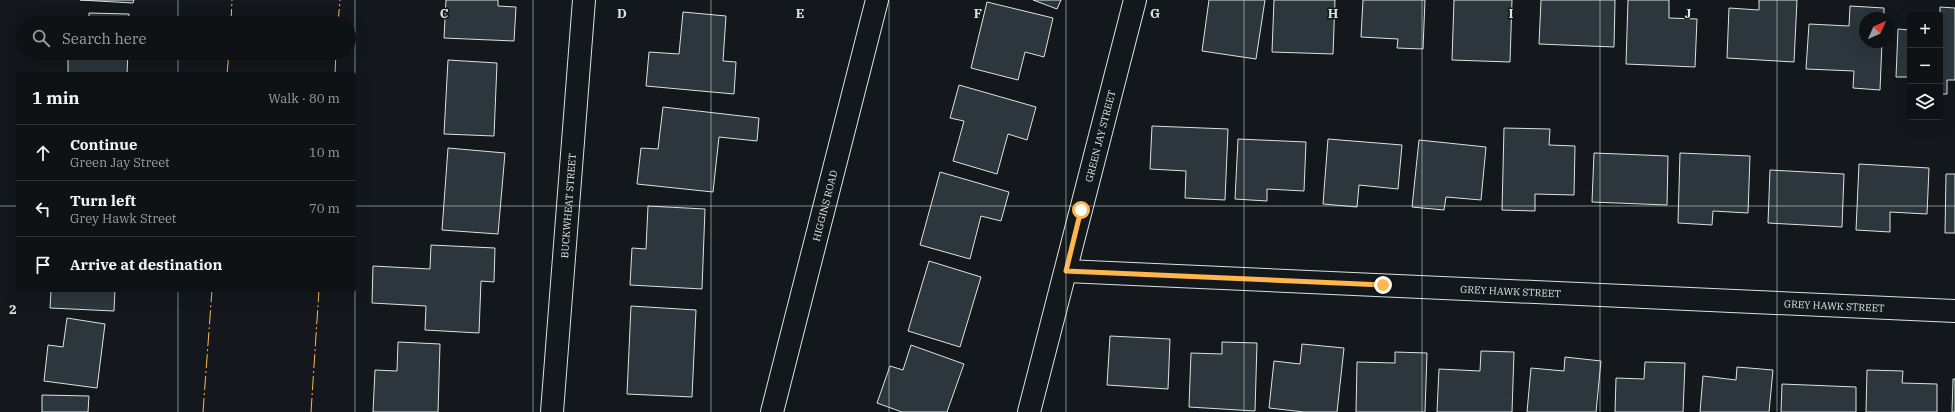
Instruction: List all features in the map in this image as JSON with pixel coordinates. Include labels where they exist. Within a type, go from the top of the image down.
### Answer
[{"type":"street","name":"BUCKWHEAT STREET","points":[[552,412],[584,0]]},
{"type":"street","name":"HIGGINS ROAD","points":[[772,412],[877,0]]},
{"type":"street","name":"GREEN JAY STREET","points":[[1029,412],[1135,0]]},
{"type":"street","name":"GREY HAWK STREET","points":[[1066,271],[1955,311]]},
{"type":"building","points":[[80,0],[134,0],[133,3]]},
{"type":"building","points":[[446,0],[498,0],[498,6],[516,7],[514,41],[444,38]]},
{"type":"building","points":[[1033,0],[1061,0],[1057,9]]},
{"type":"building","points":[[1209,0],[1265,0],[1256,59],[1202,51]]},
{"type":"building","points":[[1274,0],[1335,0],[1333,54],[1272,52]]},
{"type":"building","points":[[1363,0],[1425,0],[1423,49],[1397,48],[1398,39],[1361,37]]},
{"type":"building","points":[[1454,0],[1512,0],[1510,62],[1452,60]]},
{"type":"building","points":[[1541,0],[1615,0],[1614,47],[1539,44]]},
{"type":"building","points":[[1628,0],[1669,0],[1669,18],[1697,19],[1695,67],[1626,64]]},
{"type":"building","points":[[1759,0],[1797,0],[1794,62],[1727,58],[1729,8],[1759,10]]},
{"type":"building","points":[[987,2],[1053,18],[1044,57],[1025,52],[1018,80],[971,68]]},
{"type":"building","points":[[1850,6],[1884,8],[1884,12],[1859,12],[1859,48],[1882,48],[1880,90],[1853,88],[1854,71],[1806,69],[1809,24],[1849,26]]},
{"type":"building","points":[[1940,7],[1955,8],[1955,80],[1947,80],[1947,94],[1943,94],[1943,12],[1940,12]]},
{"type":"building","points":[[683,12],[726,16],[723,61],[736,62],[734,94],[646,86],[649,52],[679,54]]},
{"type":"building","points":[[89,13],[129,14],[129,16],[89,16]]},
{"type":"building","points":[[1898,29],[1907,30],[1907,77],[1896,77]]},
{"type":"building","points":[[68,60],[128,60],[127,72],[68,72]]},
{"type":"building","points":[[448,60],[497,63],[494,136],[444,134]]},
{"type":"building","points":[[959,85],[1036,107],[1027,140],[1008,134],[997,174],[953,161],[964,121],[950,118]]},
{"type":"building","points":[[663,107],[759,118],[757,141],[719,137],[713,192],[637,184],[641,148],[658,149]]},
{"type":"building","points":[[1152,126],[1228,129],[1225,200],[1185,198],[1186,171],[1150,169]]},
{"type":"building","points":[[1504,128],[1550,129],[1549,145],[1575,146],[1574,195],[1535,194],[1535,211],[1502,210]]},
{"type":"building","points":[[1238,139],[1306,142],[1304,191],[1267,189],[1267,201],[1235,199]]},
{"type":"building","points":[[1328,139],[1402,145],[1398,189],[1359,185],[1357,207],[1323,204]]},
{"type":"building","points":[[1419,140],[1486,147],[1481,200],[1446,197],[1444,210],[1412,207]]},
{"type":"building","points":[[448,148],[505,153],[498,234],[442,230]]},
{"type":"building","points":[[1594,153],[1668,156],[1667,205],[1592,202]]},
{"type":"building","points":[[1680,153],[1750,156],[1748,213],[1713,211],[1712,225],[1678,223]]},
{"type":"building","points":[[1859,164],[1929,168],[1927,214],[1890,212],[1890,232],[1856,230]]},
{"type":"building","points":[[1770,170],[1844,174],[1842,227],[1768,223]]},
{"type":"building","points":[[940,172],[1009,192],[1001,221],[981,216],[970,259],[920,245]]},
{"type":"building","points":[[1946,174],[1955,174],[1955,233],[1945,233]]},
{"type":"building","points":[[648,206],[705,209],[702,289],[630,285],[632,248],[646,249]]},
{"type":"building","points":[[431,245],[495,248],[494,282],[481,281],[479,333],[425,330],[426,306],[372,303],[373,266],[430,269]]},
{"type":"building","points":[[929,261],[981,277],[960,347],[908,331]]},
{"type":"building","points":[[51,292],[115,292],[114,311],[50,308]]},
{"type":"building","points":[[631,306],[696,310],[692,397],[627,394]]},
{"type":"building","points":[[67,318],[105,324],[97,388],[44,381],[48,345],[63,347]]},
{"type":"building","points":[[1110,336],[1170,339],[1168,389],[1107,385]]},
{"type":"building","points":[[398,342],[440,344],[438,412],[373,412],[375,370],[397,371]]},
{"type":"building","points":[[1222,342],[1257,343],[1255,411],[1189,407],[1191,353],[1222,354]]},
{"type":"building","points":[[1302,344],[1344,348],[1337,412],[1304,412],[1269,408],[1274,361],[1300,364]]},
{"type":"building","points":[[911,345],[964,364],[947,412],[902,412],[877,403],[890,366],[903,370]]},
{"type":"building","points":[[1481,351],[1514,352],[1512,412],[1437,412],[1439,369],[1480,371]]},
{"type":"building","points":[[1395,352],[1427,353],[1425,412],[1356,412],[1357,362],[1395,363]]},
{"type":"building","points":[[1565,357],[1601,361],[1596,412],[1527,412],[1531,368],[1564,371]]},
{"type":"building","points":[[1645,362],[1685,363],[1683,412],[1615,412],[1616,378],[1644,379]]},
{"type":"building","points":[[1737,367],[1773,370],[1769,412],[1700,412],[1703,376],[1736,380]]},
{"type":"building","points":[[1867,370],[1903,371],[1902,383],[1937,384],[1937,412],[1866,412]]},
{"type":"building","points":[[1953,379],[1955,379],[1955,412],[1952,412]]},
{"type":"building","points":[[1782,384],[1856,387],[1856,412],[1781,412]]},
{"type":"building","points":[[42,395],[89,396],[88,412],[42,412]]},
{"type":"power","points":[[231,16],[232,0]]},
{"type":"power","points":[[339,16],[340,0]]},
{"type":"power","points":[[227,72],[228,60]]},
{"type":"power","points":[[335,72],[336,60]]},
{"type":"power","points":[[203,412],[212,292]]},
{"type":"power","points":[[311,412],[319,292]]},
{"type":"route","points":[[1081,210],[1066,271],[1383,285]]}]
